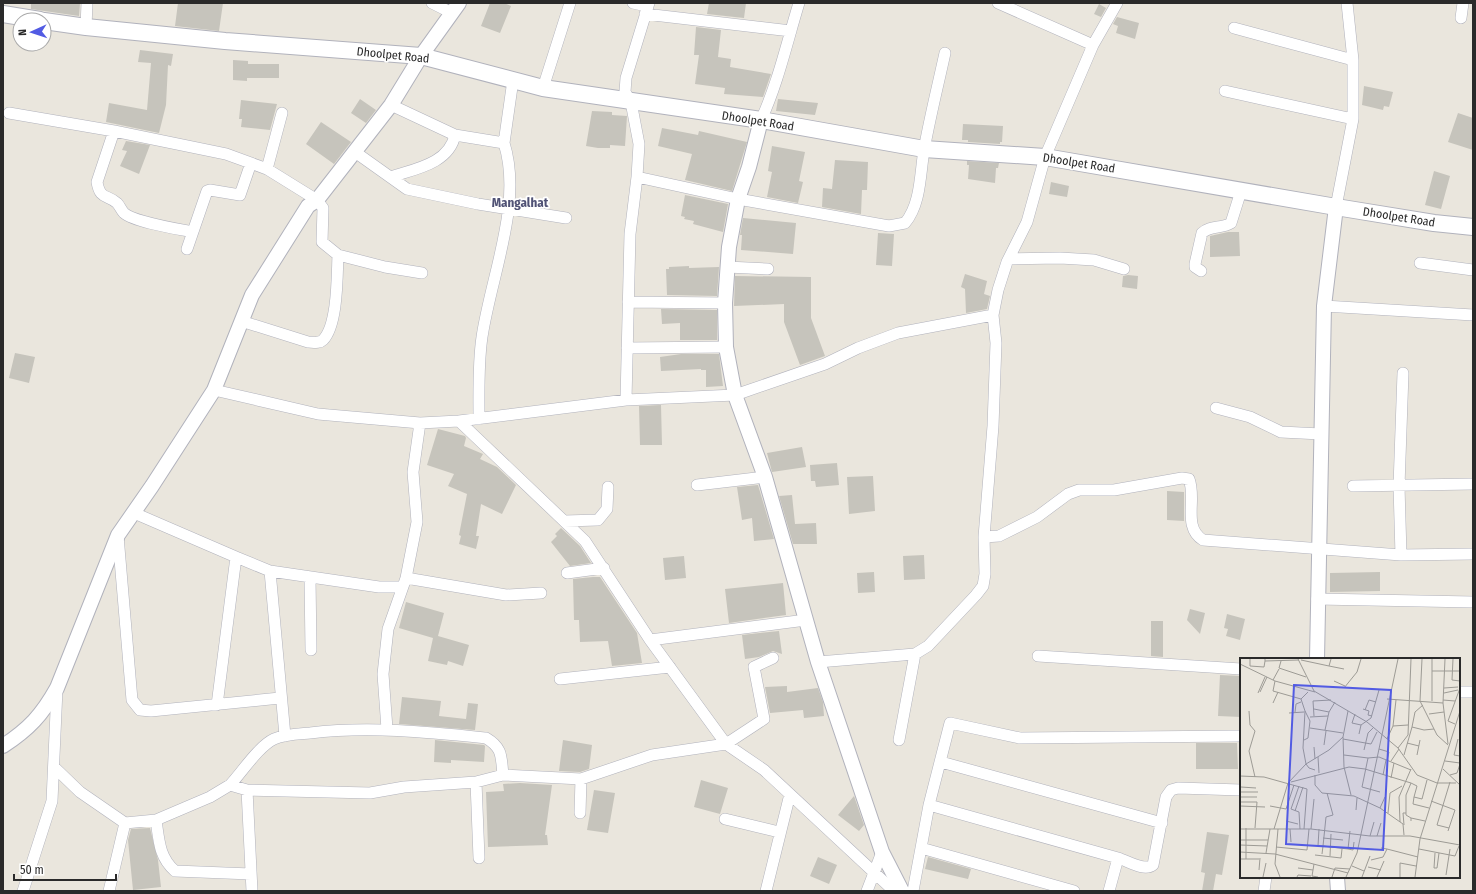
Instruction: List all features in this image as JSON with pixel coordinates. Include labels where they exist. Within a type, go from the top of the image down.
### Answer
[{"type":"main road","name":"Dhoolpet Road","points":[[52,22],[225,41],[421,56],[543,88],[761,120],[924,149],[1045,157],[1336,207],[1434,223],[1473,227]]},
{"type":"street","points":[[86,27],[87,3]]},
{"type":"street","points":[[3,746],[19,736],[43,712],[57,688],[118,535],[214,390],[252,295],[308,206],[317,200],[391,105],[421,56],[456,8],[432,3]]},
{"type":"street","points":[[543,88],[570,3]]},
{"type":"street","points":[[633,3],[647,8],[791,31]]},
{"type":"street","points":[[799,3],[782,57],[773,93],[761,120],[749,167],[738,199],[727,267],[725,303],[726,347],[735,395],[765,477],[818,662],[882,852],[902,891]]},
{"type":"street","points":[[998,3],[1093,45]]},
{"type":"street","points":[[818,662],[915,654],[928,646],[983,586],[985,574],[984,537],[994,426],[996,342],[993,315],[998,290],[1009,258],[1027,222],[1045,157],[1093,45],[1117,3]]},
{"type":"street","points":[[1317,658],[1324,306],[1336,207],[1353,120],[1353,60],[1347,3]]},
{"type":"street","points":[[1461,18],[1463,3]]},
{"type":"street","points":[[626,400],[630,234],[637,177],[639,144],[631,102],[625,92],[626,78],[647,8]]},
{"type":"street","points":[[1234,28],[1353,60]]},
{"type":"street","points":[[637,177],[738,199],[890,226],[905,224],[912,215],[916,203],[924,149],[945,53]]},
{"type":"street","points":[[479,419],[481,338],[509,208],[508,157],[504,143],[513,80]]},
{"type":"street","points":[[1226,91],[1353,120]]},
{"type":"street","points":[[391,105],[455,135],[504,143]]},
{"type":"street","points":[[9,113],[114,131],[226,154],[251,162],[267,169],[317,200],[323,208],[322,242],[338,255],[422,273]]},
{"type":"street","points":[[267,169],[282,114]]},
{"type":"street","points":[[114,131],[97,182],[98,190],[102,196],[117,203],[124,213],[133,218],[193,232]]},
{"type":"street","points":[[390,177],[412,172],[431,164],[454,142],[455,135]]},
{"type":"street","points":[[355,152],[407,189],[478,204],[566,218]]},
{"type":"street","points":[[187,249],[207,191],[210,190],[240,195],[251,162]]},
{"type":"street","points":[[1201,271],[1195,267],[1195,264],[1202,233],[1211,228],[1231,223],[1241,191]]},
{"type":"street","points":[[241,321],[308,342],[318,342],[324,340],[332,322],[336,304],[338,255]]},
{"type":"street","points":[[1009,258],[1094,260],[1124,269]]},
{"type":"street","points":[[1420,263],[1473,270]]},
{"type":"street","points":[[727,267],[768,269]]},
{"type":"street","points":[[628,302],[725,303]]},
{"type":"street","points":[[1324,306],[1473,314]]},
{"type":"street","points":[[214,390],[318,414],[420,423],[479,419],[626,400],[735,395],[825,364],[858,348],[898,333],[993,315]]},
{"type":"street","points":[[627,348],[726,347]]},
{"type":"street","points":[[1401,555],[1399,486],[1404,373]]},
{"type":"street","points":[[1216,408],[1250,417],[1280,432],[1321,434]]},
{"type":"street","points":[[459,421],[585,541],[650,640],[726,744],[764,770],[894,891]]},
{"type":"street","points":[[387,729],[383,674],[388,629],[404,582],[417,522],[413,472],[420,423]]},
{"type":"street","points":[[697,485],[765,477]]},
{"type":"street","points":[[984,537],[999,536],[1037,517],[1068,494],[1079,490],[1114,490],[1182,478],[1189,479],[1192,487],[1192,526],[1196,535],[1203,540],[1401,555],[1473,554]]},
{"type":"street","points":[[1353,486],[1473,484]]},
{"type":"street","points":[[565,521],[598,520],[607,509],[608,487]]},
{"type":"street","points":[[134,513],[270,571],[379,587],[404,582],[506,595],[541,593]]},
{"type":"street","points":[[118,535],[132,700],[140,710],[151,712],[280,698]]},
{"type":"street","points":[[217,705],[236,557]]},
{"type":"street","points":[[567,574],[604,568]]},
{"type":"street","points":[[270,571],[284,736]]},
{"type":"street","points":[[310,578],[311,650]]},
{"type":"street","points":[[1317,599],[1473,602]]},
{"type":"street","points":[[650,640],[806,620]]},
{"type":"street","points":[[899,740],[915,654]]},
{"type":"street","points":[[1038,656],[1240,669]]},
{"type":"street","points":[[230,785],[247,790],[370,793],[404,787],[476,782],[504,776],[581,779],[652,755],[726,744],[764,719],[754,667],[773,658]]},
{"type":"street","points":[[560,679],[670,666]]},
{"type":"street","points":[[24,891],[52,801],[57,688]]},
{"type":"street","points":[[1460,692],[1473,692]]},
{"type":"street","points":[[914,891],[929,805],[950,723],[1020,738],[1240,736]]},
{"type":"street","points":[[54,767],[80,792],[125,824],[156,820],[210,797],[230,785],[264,747],[273,740],[284,736],[323,731],[387,729],[486,738],[496,744],[501,753],[504,776]]},
{"type":"street","points":[[941,762],[1162,823]]},
{"type":"street","points":[[580,813],[581,779]]},
{"type":"street","points":[[476,782],[479,858]]},
{"type":"street","points":[[929,805],[1118,858],[1144,868],[1149,868],[1153,865],[1166,797],[1171,790],[1178,788],[1240,790]]},
{"type":"street","points":[[247,790],[252,891]]},
{"type":"street","points":[[766,891],[779,832],[790,794]]},
{"type":"street","points":[[725,819],[779,832]]},
{"type":"street","points":[[156,820],[161,850],[166,863],[175,871],[251,874]]},
{"type":"street","points":[[109,891],[125,824]]},
{"type":"street","points":[[921,848],[1074,891]]},
{"type":"street","points":[[867,891],[873,872],[882,852]]},
{"type":"street","points":[[1108,891],[1118,858]]},
{"type":"street","points":[[1264,891],[1266,878]]},
{"type":"street","points":[[1337,878],[1338,891]]},
{"type":"building","points":[[31,3],[80,3],[79,16],[31,9]]},
{"type":"building","points":[[178,3],[223,3],[219,31],[175,26]]},
{"type":"building","points":[[490,3],[504,3],[511,6],[500,33],[481,26]]},
{"type":"building","points":[[709,3],[746,3],[744,18],[707,14]]},
{"type":"building","points":[[1099,4],[1106,8],[1101,17],[1094,14]]},
{"type":"building","points":[[1117,17],[1139,23],[1135,39],[1116,33],[1118,26],[1113,24]]},
{"type":"building","points":[[696,27],[721,30],[718,57],[731,59],[730,67],[771,74],[763,97],[724,94],[725,88],[695,84],[699,55],[694,55]]},
{"type":"building","points":[[140,50],[173,54],[171,66],[168,65],[166,105],[159,133],[106,122],[109,103],[147,110],[151,63],[138,62]]},
{"type":"building","points":[[233,60],[248,61],[248,64],[279,64],[279,78],[247,78],[247,81],[233,80]]},
{"type":"building","points":[[1364,86],[1393,92],[1389,107],[1384,106],[1383,110],[1362,105]]},
{"type":"building","points":[[360,99],[376,110],[366,123],[351,113]]},
{"type":"building","points":[[778,99],[818,103],[815,115],[776,111]]},
{"type":"building","points":[[241,100],[277,104],[270,130],[241,127],[242,119],[239,119]]},
{"type":"building","points":[[592,111],[612,112],[612,115],[627,116],[625,146],[610,145],[610,148],[598,148],[586,146]]},
{"type":"building","points":[[1458,113],[1473,118],[1473,150],[1448,142]]},
{"type":"building","points":[[321,122],[351,142],[334,164],[306,144]]},
{"type":"building","points":[[963,124],[1003,126],[1002,142],[1000,142],[1000,144],[968,142],[968,140],[962,140]]},
{"type":"building","points":[[662,128],[698,135],[699,131],[747,142],[732,191],[685,180],[692,154],[658,146]]},
{"type":"building","points":[[126,141],[150,145],[139,174],[120,166],[127,151],[122,150]]},
{"type":"building","points":[[772,146],[805,152],[799,181],[803,182],[798,203],[767,197],[772,172],[768,171]]},
{"type":"building","points":[[835,160],[868,162],[867,190],[862,190],[861,214],[822,207],[823,188],[832,189]]},
{"type":"building","points":[[967,161],[999,163],[998,168],[996,168],[995,183],[968,179],[969,165],[967,165]]},
{"type":"building","points":[[1434,171],[1450,176],[1441,209],[1425,205]]},
{"type":"building","points":[[1051,182],[1069,186],[1067,197],[1049,194]]},
{"type":"building","points":[[685,195],[728,204],[723,232],[693,224],[694,221],[684,219],[685,217],[681,216]]},
{"type":"building","points":[[743,218],[796,223],[793,254],[741,250],[742,235],[740,235]]},
{"type":"building","points":[[1228,232],[1239,232],[1240,256],[1210,257],[1210,236]]},
{"type":"building","points":[[878,233],[894,234],[892,266],[876,265]]},
{"type":"building","points":[[689,266],[689,268],[719,267],[717,296],[667,295],[666,269],[669,269],[669,267]]},
{"type":"building","points":[[965,274],[987,281],[984,294],[990,296],[987,309],[966,313],[965,289],[961,287]]},
{"type":"building","points":[[735,276],[811,277],[811,318],[825,356],[800,365],[784,322],[784,304],[734,306]]},
{"type":"building","points":[[1123,276],[1138,276],[1137,289],[1122,287]]},
{"type":"building","points":[[661,309],[717,310],[717,340],[680,340],[680,323],[662,324]]},
{"type":"building","points":[[15,353],[35,357],[29,383],[9,378]]},
{"type":"building","points":[[681,354],[719,354],[723,386],[706,387],[706,370],[661,371],[660,357]]},
{"type":"building","points":[[661,405],[662,445],[640,445],[639,406]]},
{"type":"building","points":[[438,429],[465,436],[464,446],[483,454],[480,459],[497,467],[516,485],[502,514],[481,504],[476,536],[479,536],[476,549],[459,544],[461,536],[459,535],[467,494],[448,486],[454,474],[427,465]]},
{"type":"building","points":[[802,447],[806,467],[772,472],[767,453]]},
{"type":"building","points":[[837,463],[839,485],[816,487],[815,481],[811,481],[810,465]]},
{"type":"building","points":[[873,476],[875,511],[849,514],[847,477]]},
{"type":"building","points":[[758,485],[774,539],[754,541],[752,518],[742,520],[737,487]]},
{"type":"building","points":[[1167,491],[1184,492],[1184,521],[1167,520]]},
{"type":"building","points":[[792,495],[795,524],[816,523],[817,544],[793,544],[779,496]]},
{"type":"building","points":[[561,528],[580,546],[591,563],[570,566],[551,542],[557,536],[555,534]]},
{"type":"building","points":[[924,555],[925,579],[904,580],[903,556]]},
{"type":"building","points":[[684,556],[686,578],[665,580],[663,558]]},
{"type":"building","points":[[874,572],[875,592],[858,593],[857,573]]},
{"type":"building","points":[[1380,572],[1380,591],[1330,592],[1330,573]]},
{"type":"building","points":[[600,577],[637,633],[642,663],[612,666],[608,641],[580,642],[579,620],[574,620],[573,579]]},
{"type":"building","points":[[783,583],[786,615],[729,623],[725,589]]},
{"type":"building","points":[[406,602],[444,613],[438,636],[469,645],[463,666],[448,661],[447,665],[428,661],[433,638],[399,628]]},
{"type":"building","points":[[1190,609],[1205,613],[1200,634],[1187,620]]},
{"type":"building","points":[[1227,614],[1245,619],[1240,640],[1226,636],[1228,629],[1224,628]]},
{"type":"building","points":[[1151,621],[1163,621],[1163,657],[1151,656]]},
{"type":"building","points":[[779,631],[782,654],[773,651],[759,657],[745,659],[742,635]]},
{"type":"building","points":[[1220,675],[1240,676],[1240,717],[1218,716]]},
{"type":"building","points":[[787,686],[787,692],[818,688],[823,702],[824,716],[804,718],[803,710],[770,713],[765,687]]},
{"type":"building","points":[[402,697],[441,701],[439,716],[466,719],[468,703],[478,704],[475,730],[399,724]]},
{"type":"building","points":[[435,740],[484,745],[484,762],[451,760],[451,763],[434,762]]},
{"type":"building","points":[[563,740],[592,745],[589,769],[580,772],[559,771]]},
{"type":"building","points":[[1196,743],[1237,743],[1238,769],[1196,769]]},
{"type":"building","points":[[701,780],[728,788],[720,814],[694,807]]},
{"type":"building","points":[[520,783],[552,785],[545,835],[547,835],[548,845],[488,847],[486,792],[504,791],[503,784]]},
{"type":"building","points":[[594,790],[615,793],[608,833],[587,830]]},
{"type":"building","points":[[854,796],[864,825],[859,831],[838,815]]},
{"type":"building","points":[[150,828],[158,860],[161,887],[133,890],[128,840],[131,829]]},
{"type":"building","points":[[1207,832],[1229,835],[1222,875],[1216,874],[1213,891],[1202,891],[1205,873],[1201,872]]},
{"type":"building","points":[[818,857],[837,865],[829,884],[810,876]]},
{"type":"building","points":[[928,857],[971,869],[968,879],[925,869]]},
{"type":"district","name":"Mangalhat","points":[[520,202]]}]
